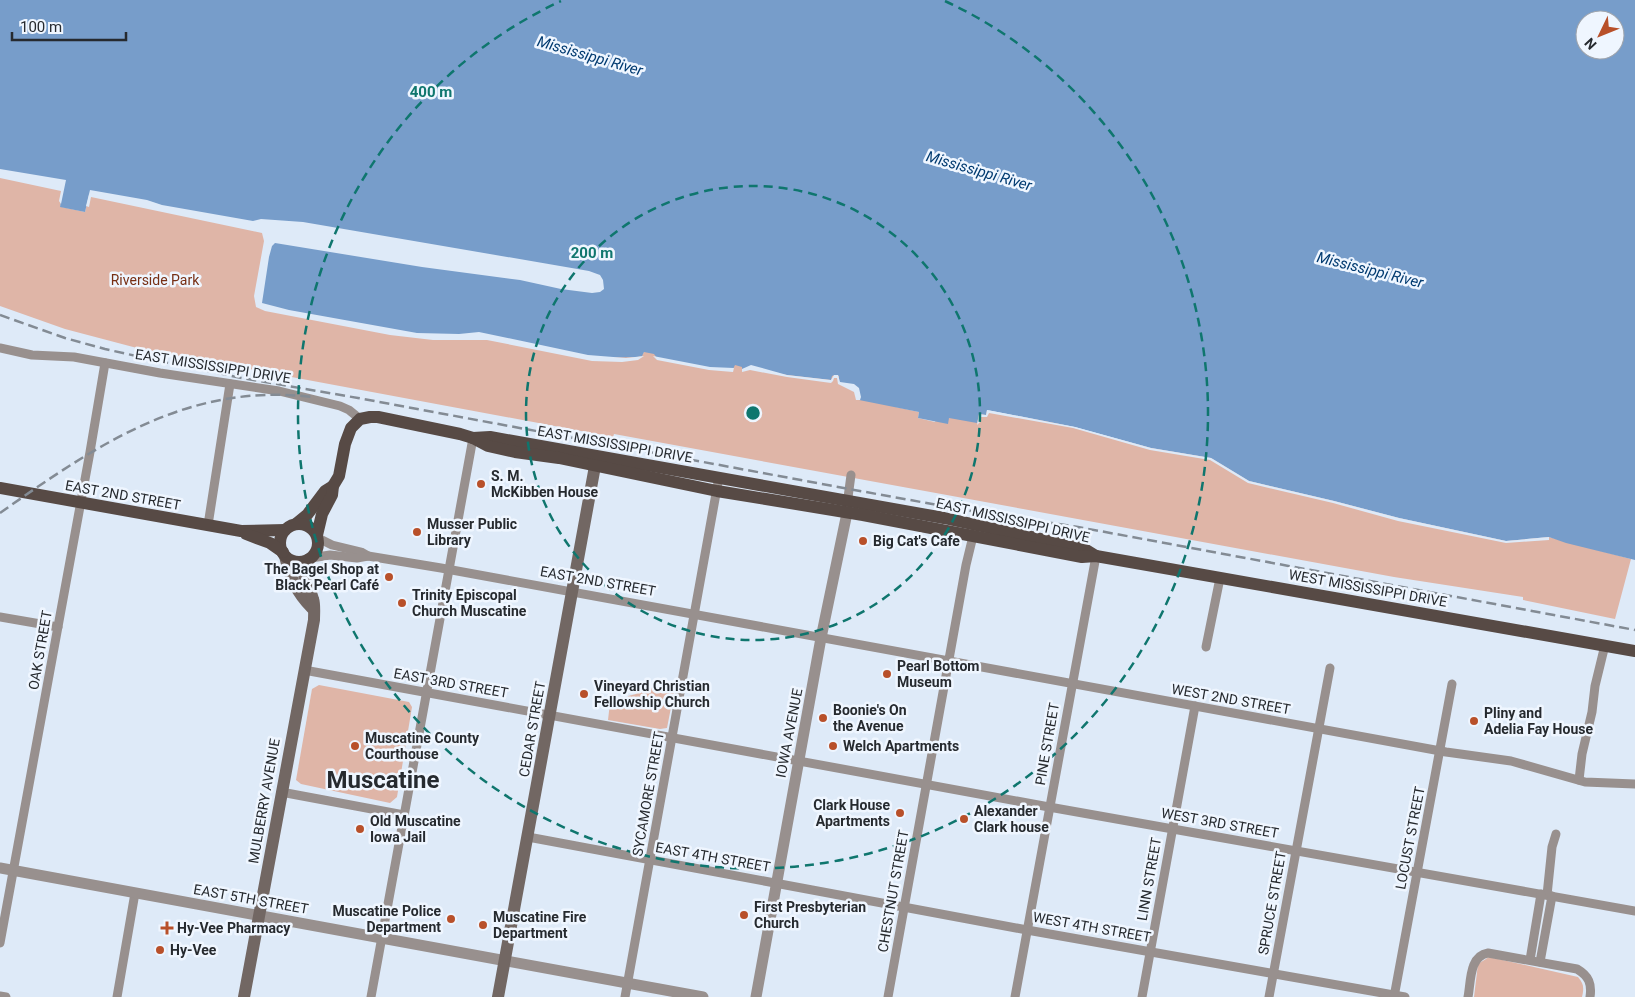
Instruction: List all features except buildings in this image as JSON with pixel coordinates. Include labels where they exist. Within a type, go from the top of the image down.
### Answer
[{"type":"main road","name":"EAST MISSISSIPPI DRIVE","points":[[360,419],[370,417],[388,418],[473,438],[488,446],[559,458],[717,491],[847,507]]},
{"type":"main road","points":[[284,554],[294,561],[304,561],[310,559],[318,549],[317,536],[322,514],[332,495],[351,428],[360,419]]},
{"type":"main road","name":"EAST MISSISSIPPI DRIVE","points":[[473,438],[490,437],[719,477],[847,507],[974,531],[1082,557],[1096,556]]},
{"type":"main road","name":"CEDAR STREET","points":[[498,997],[595,466]]},
{"type":"main road","points":[[314,610],[306,602],[291,579],[280,541],[290,527],[307,515],[325,491],[333,486]]},
{"type":"main road","name":"EAST 2ND STREET","points":[[0,488],[241,532],[270,543],[284,554]]},
{"type":"main road","points":[[290,527],[306,525],[317,536]]},
{"type":"main road","name":"EAST 2ND STREET","points":[[241,532],[290,527]]},
{"type":"main road","name":"WEST MISSISSIPPI DRIVE","points":[[1096,556],[1635,651]]},
{"type":"main road","name":"MULBERRY AVENUE","points":[[244,997],[314,620],[313,599],[304,581],[303,574],[310,559]]},
{"type":"street","name":"EAST MISSISSIPPI DRIVE","points":[[0,348],[19,353],[74,357],[299,395],[340,406],[349,410],[360,419]]},
{"type":"street","name":"OAK STREET","points":[[0,943],[105,363]]},
{"type":"street","points":[[208,525],[230,384]]},
{"type":"street","points":[[371,997],[473,438]]},
{"type":"street","name":"IOWA AVENUE","points":[[756,997],[847,507],[851,475]]},
{"type":"street","name":"SYCAMORE STREET","points":[[625,997],[719,477]]},
{"type":"street","name":"CHESTNUT STREET","points":[[888,997],[974,531]]},
{"type":"street","name":"EAST 2ND STREET","points":[[317,536],[332,545],[361,552],[368,556]]},
{"type":"street","name":"EAST 2ND STREET","points":[[310,559],[330,555],[357,558],[368,556],[449,569],[822,638]]},
{"type":"street","name":"PINE STREET","points":[[1015,997],[1096,556]]},
{"type":"street","points":[[1206,647],[1220,578]]},
{"type":"street","points":[[0,617],[58,628]]},
{"type":"street","name":"WEST 2ND STREET","points":[[822,638],[1511,762],[1579,780],[1596,783],[1635,784]]},
{"type":"street","points":[[1579,780],[1595,686],[1605,645]]},
{"type":"street","name":"SPRUCE STREET","points":[[1269,997],[1330,668]]},
{"type":"street","name":"EAST 3RD STREET","points":[[304,670],[800,761]]},
{"type":"street","name":"LOCUST STREET","points":[[1394,996],[1452,684]]},
{"type":"street","name":"LINN STREET","points":[[1142,997],[1194,706]]},
{"type":"street","name":"WEST 3RD STREET","points":[[800,761],[1635,911]]},
{"type":"street","points":[[281,792],[404,815]]},
{"type":"street","points":[[1540,962],[1552,846],[1556,834]]},
{"type":"street","name":"EAST 4TH STREET","points":[[528,837],[776,883]]},
{"type":"street","name":"EAST 5TH STREET","points":[[0,868],[703,997]]},
{"type":"street","name":"WEST 4TH STREET","points":[[776,883],[1404,997]]},
{"type":"street","points":[[117,997],[135,894]]},
{"type":"street","points":[[1530,960],[1547,895]]},
{"type":"street","points":[[1468,997],[1474,962],[1482,954],[1498,954],[1577,969],[1585,975],[1590,983],[1590,997]]},
{"type":"street","points":[[0,996],[6,997]]},
{"type":"green space","name":"Riverside Park","points":[[0,175],[64,189],[60,207],[85,212],[89,195],[264,231],[487,337],[643,354],[644,351],[705,358],[753,329],[896,407],[919,412],[918,418],[935,422],[943,404],[1052,422],[1151,448],[1211,458],[1249,481],[1399,518],[1506,541],[1549,537],[1631,559],[1615,619],[1523,600],[1523,597],[1394,577],[614,434],[613,437],[137,348],[65,329],[0,306]]},
{"type":"green space","points":[[319,685],[409,702],[412,707],[397,797],[390,803],[301,784],[296,780],[312,689]]},
{"type":"green space","points":[[639,687],[674,692],[667,728],[660,729],[608,720],[610,703],[626,704],[628,696],[636,694]]},
{"type":"green space","points":[[1489,957],[1578,977],[1583,986],[1582,997],[1474,997],[1478,964]]},
{"type":"water","name":"Mississippi River","points":[[0,0],[1635,0],[1635,560],[1549,537],[1506,541],[1399,518],[1249,481],[1211,458],[1151,448],[1075,427],[987,410],[986,415],[979,414],[977,423],[949,418],[948,424],[918,418],[919,412],[859,400],[856,390],[839,382],[839,376],[835,375],[832,376],[831,380],[787,375],[750,368],[742,369],[742,367],[735,365],[733,369],[709,368],[657,358],[654,354],[644,352],[642,356],[637,357],[593,358],[487,337],[433,337],[258,305],[267,241],[264,231],[89,195],[85,212],[60,207],[63,189],[0,175]]},
{"type":"pier","points":[[0,169],[66,180],[61,204],[59,201],[61,191],[0,178]]},
{"type":"pier","points":[[90,190],[253,221],[261,219],[303,222],[589,271],[600,275],[603,280],[604,289],[600,292],[592,293],[561,289],[520,280],[422,267],[275,243],[272,246],[269,257],[262,303],[289,310],[417,333],[459,334],[479,332],[588,355],[626,358],[644,356],[638,360],[622,362],[592,361],[487,340],[433,340],[390,335],[265,311],[256,307],[254,296],[264,241],[262,233],[91,197],[89,207],[86,206]]},
{"type":"pier","points":[[653,356],[710,367],[734,368],[733,372],[709,370],[657,360]]},
{"type":"pier","points":[[751,365],[787,375],[831,380],[834,375],[838,375],[840,382],[854,384],[859,388],[861,397],[860,400],[856,400],[854,392],[838,384],[837,378],[834,378],[831,383],[750,370],[742,372],[742,369]]},
{"type":"pier","points":[[987,410],[1075,427],[1151,448],[1211,458],[1249,481],[1399,518],[1506,541],[1549,537],[1549,540],[1506,543],[1398,521],[1248,483],[1210,460],[1150,450],[1073,428],[989,413],[987,417],[981,417],[977,425],[979,414],[986,415]]},
{"type":"railway","points":[[0,315],[65,338],[105,349],[242,378],[971,511],[1078,527],[1635,630]]},
{"type":"railway","points":[[0,513],[72,464],[109,442],[146,424],[184,409],[225,399],[267,395],[312,397]]},
{"type":"place","name":"S. M. McKibben House","points":[[481,484]]},
{"type":"place","name":"Musser Public Library","points":[[417,532]]},
{"type":"place","name":"Big Cat's Cafe","points":[[863,541]]},
{"type":"place","name":"The Bagel Shop at Black Pearl Café","points":[[389,577]]},
{"type":"place","name":"Trinity Episcopal Church Muscatine","points":[[402,603]]},
{"type":"place","name":"Pearl Bottom Museum","points":[[887,674]]},
{"type":"place","name":"Vineyard Christian Fellowship Church","points":[[584,694]]},
{"type":"place","name":"Boonie's On the Avenue","points":[[823,718]]},
{"type":"place","name":"Pliny and Adelia Fay House","points":[[1474,721]]},
{"type":"place","name":"Muscatine County Courthouse","points":[[355,746]]},
{"type":"place","name":"Welch Apartments","points":[[833,746]]},
{"type":"place","name":"Clark House Apartments","points":[[900,813]]},
{"type":"place","name":"Alexander Clark house","points":[[964,819]]},
{"type":"place","name":"Old Muscatine Iowa Jail","points":[[360,829]]},
{"type":"place","name":"First Presbyterian Church","points":[[744,915]]},
{"type":"place","name":"Muscatine Police Department","points":[[451,919]]},
{"type":"place","name":"Muscatine Fire Department","points":[[483,925]]},
{"type":"place","name":"Hy-Vee Pharmacy","points":[[167,928]]},
{"type":"place","name":"Hy-Vee","points":[[160,950]]},
{"type":"district","name":"Muscatine","points":[[383,780]]}]
